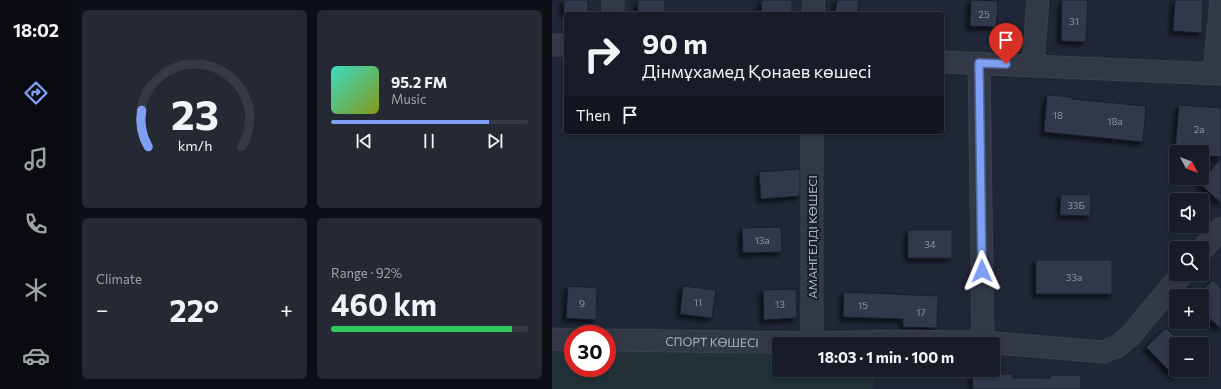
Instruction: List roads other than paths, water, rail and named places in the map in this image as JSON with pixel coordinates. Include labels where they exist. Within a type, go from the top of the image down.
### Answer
[{"type":"street","points":[[613,0],[613,12]]},
{"type":"street","points":[[813,12],[814,0]]},
{"type":"street","points":[[1033,65],[1038,0]]},
{"type":"street","points":[[944,62],[1217,74],[1221,0]]},
{"type":"street","points":[[552,45],[564,45]]},
{"type":"street","points":[[979,63],[982,337]]},
{"type":"street","name":"АМАНГЕЛДІ КӨШЕСІ","points":[[812,134],[812,337]]},
{"type":"street","points":[[1209,242],[1221,228]]},
{"type":"street","name":"СПОРТ КӨШЕСІ","points":[[1000,343],[1104,352],[1118,346],[1130,336],[1176,281]]},
{"type":"street","points":[[552,339],[564,340]]},
{"type":"street","name":"СПОРТ КӨШЕСІ","points":[[616,340],[772,342]]}]
